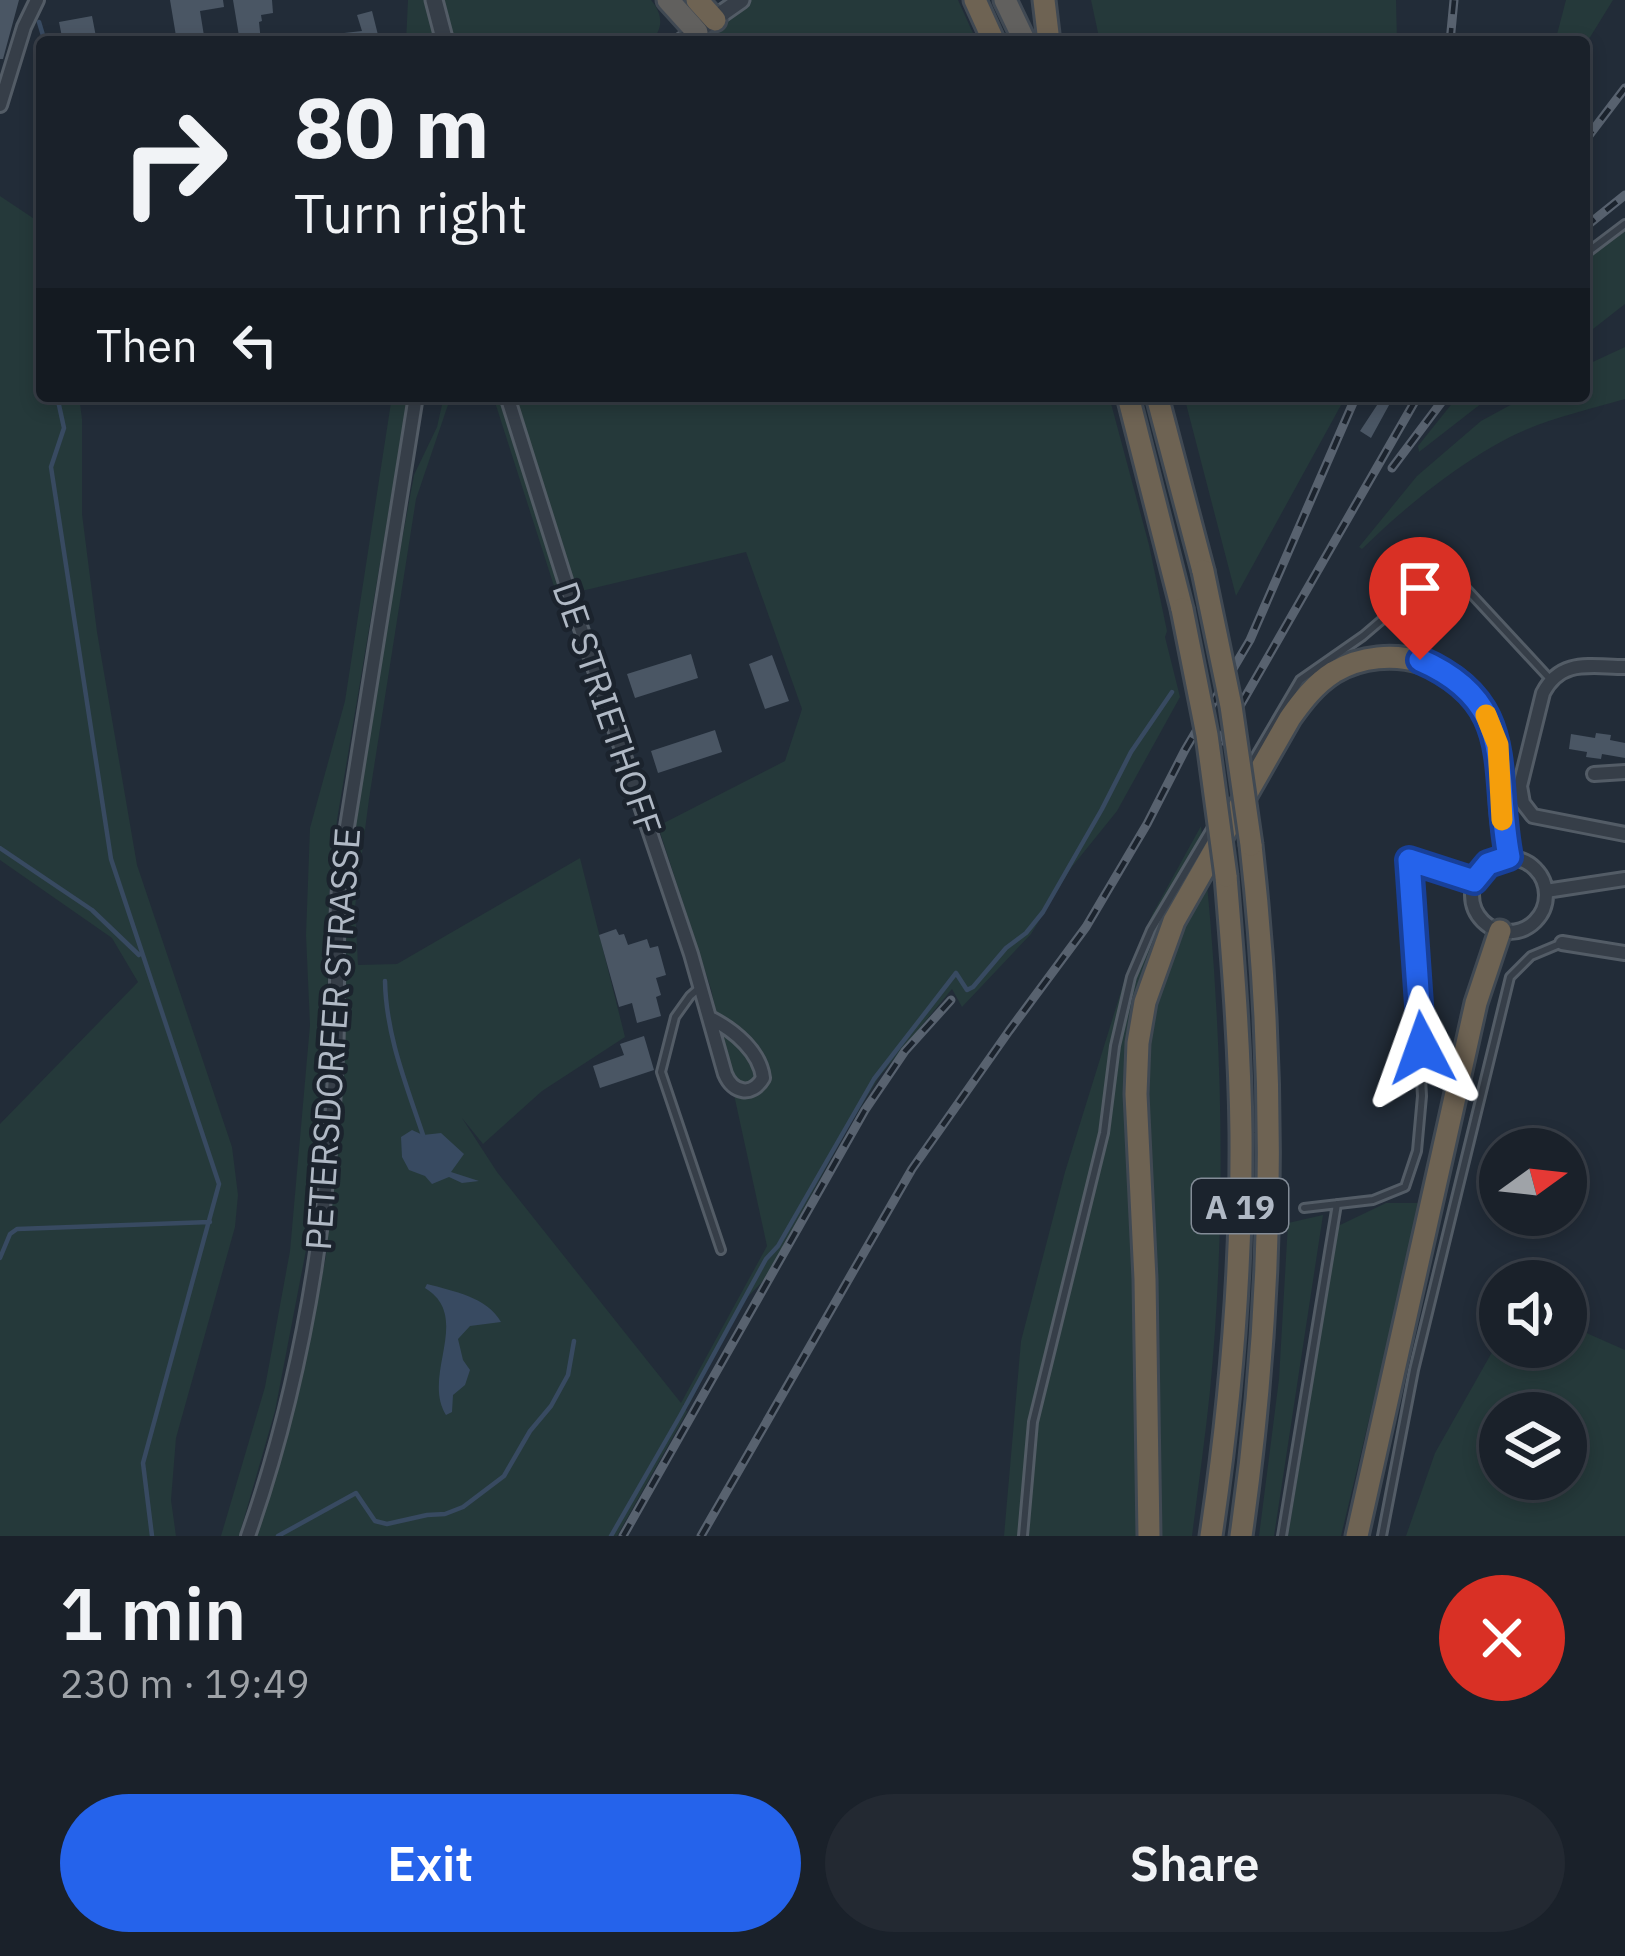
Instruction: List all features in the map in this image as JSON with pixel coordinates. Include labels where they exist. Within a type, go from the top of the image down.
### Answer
[{"type":"highway","points":[[668,0],[696,21]]},
{"type":"highway","points":[[975,0],[991,36]]},
{"type":"highway","points":[[1006,0],[1021,36]]},
{"type":"highway","points":[[1044,0],[1048,36]]},
{"type":"highway","name":"A 19","points":[[1130,402],[1182,608],[1207,735],[1226,876],[1238,1046],[1240,1217],[1230,1386],[1211,1536]]},
{"type":"highway","name":"A 19","points":[[1159,402],[1203,571],[1231,706],[1251,845],[1267,1035],[1270,1203],[1262,1355],[1241,1536]]},
{"type":"highway","points":[[1149,1536],[1136,1077],[1145,1002],[1174,921],[1289,718],[1310,691],[1334,672],[1363,660],[1390,656],[1420,660],[1471,691],[1498,745],[1509,857]]},
{"type":"highway","points":[[1357,1536],[1471,1025],[1500,931]]},
{"type":"street","points":[[0,105],[37,0]]},
{"type":"street","points":[[434,0],[443,36]]},
{"type":"street","points":[[696,21],[741,0]]},
{"type":"street","name":"PETERSDORFER STRASSE","points":[[248,1536],[301,1342],[321,1228],[336,1055],[338,896],[415,402]]},
{"type":"street","name":"DE STRIETHOFF","points":[[509,402],[729,1082],[749,1092],[758,1088],[763,1078],[758,1059],[712,1019]]},
{"type":"street","points":[[1625,667],[1573,667],[1559,670],[1550,679],[1520,786],[1523,803],[1533,816],[1625,835]]},
{"type":"street","points":[[1594,774],[1625,772]]},
{"type":"street","points":[[1509,857],[1530,864],[1546,891],[1541,914],[1512,932],[1488,926],[1473,906],[1472,893],[1474,881],[1488,864],[1509,857]]},
{"type":"street","points":[[1546,891],[1625,879]]},
{"type":"street","points":[[1562,944],[1625,953]]},
{"type":"lane","points":[[1590,250],[1625,224]]},
{"type":"lane","points":[[1023,1536],[1033,1422],[1104,1133],[1115,1046],[1131,977],[1150,930],[1300,680],[1363,636],[1431,578],[1446,577],[1462,584],[1550,679]]},
{"type":"lane","points":[[1304,1208],[1373,1200],[1406,1186],[1417,1151],[1422,1096],[1409,860],[1474,881]]},
{"type":"lane","points":[[1382,1536],[1414,1370],[1510,977],[1531,956],[1562,944]]},
{"type":"lane","points":[[701,987],[675,1017],[661,1072],[721,1250]]},
{"type":"lane","points":[[1282,1536],[1337,1204]]},
{"type":"green space","points":[[408,0],[424,0],[436,36],[406,36]]},
{"type":"green space","points":[[434,0],[651,0],[660,21],[655,36],[443,36]]},
{"type":"green space","points":[[751,0],[958,0],[974,36],[706,36]]},
{"type":"green space","points":[[1091,0],[1396,0],[1397,36],[1099,36]]},
{"type":"green space","points":[[1566,0],[1613,0],[1590,37],[1557,36]]},
{"type":"green space","points":[[0,196],[36,220],[36,402],[80,402],[82,514],[137,865],[232,1147],[238,1195],[235,1227],[176,1438],[171,1500],[176,1536],[0,1536],[0,1124],[138,982],[112,938],[0,860]]},
{"type":"green space","points":[[1625,224],[1625,304],[1590,331],[1590,250]]},
{"type":"green space","points":[[1625,347],[1625,399],[1538,425],[1490,448],[1359,547],[1417,476],[1481,421],[1516,402],[1590,402],[1590,363]]},
{"type":"green space","points":[[391,402],[407,402],[337,820],[329,897],[327,1043],[311,1224],[275,1411],[239,1536],[221,1536],[265,1387],[290,1251],[310,1025],[306,935],[310,828],[345,701]]},
{"type":"green space","points":[[443,402],[449,402],[416,499],[355,907],[358,965],[397,964],[580,858],[625,1037],[542,1091],[483,1144],[462,1118],[497,1172],[681,1403],[767,1246],[711,989],[658,826],[785,761],[802,709],[746,552],[573,593],[513,402],[1111,402],[1149,545],[1180,697],[1117,811],[1071,868],[1031,934],[962,1007],[952,989],[879,1077],[765,1279],[741,1304],[689,1405],[683,1404],[687,1412],[617,1536],[255,1536],[305,1363],[326,1256],[343,1086],[344,926],[353,839],[414,475],[437,427]]},
{"type":"green space","points":[[495,402],[504,402],[567,602],[561,608]]},
{"type":"green space","points":[[1186,402],[1343,402],[1236,596]]},
{"type":"green space","points":[[1453,402],[1483,402],[1419,452],[1418,446]]},
{"type":"green space","points":[[1201,826],[1218,1037],[1221,1179],[1216,1320],[1192,1536],[1004,1536],[1021,1341],[1065,1172],[1127,972]]},
{"type":"green space","points":[[1386,1203],[1421,1203],[1341,1536],[1288,1536],[1338,1226]]},
{"type":"green space","points":[[1323,1215],[1274,1536],[1259,1536],[1279,1379],[1288,1223]]},
{"type":"green space","points":[[1587,1333],[1625,1350],[1625,1536],[1406,1536],[1435,1453],[1483,1368],[1587,1368]]},
{"type":"water","points":[[412,1130],[423,1135],[441,1133],[464,1154],[451,1172],[479,1181],[462,1183],[449,1177],[432,1184],[409,1170],[402,1157],[401,1137]]},
{"type":"water","points":[[427,1284],[478,1301],[501,1322],[470,1326],[458,1339],[470,1370],[465,1385],[453,1395],[452,1412],[446,1415],[439,1382],[445,1314],[439,1300],[425,1288]]},
{"type":"building","points":[[0,0],[19,0],[3,59],[0,59]]},
{"type":"building","points":[[170,0],[223,0],[224,7],[200,11],[204,36],[176,36]]},
{"type":"building","points":[[233,0],[272,0],[273,13],[261,15],[260,36],[239,36]]},
{"type":"building","points":[[372,11],[378,36],[335,36],[362,31],[357,15]]},
{"type":"building","points":[[92,16],[96,36],[62,36],[59,22]]},
{"type":"building","points":[[1379,402],[1391,402],[1371,438],[1360,431]]},
{"type":"building","points":[[691,654],[698,678],[635,698],[627,674]]},
{"type":"building","points":[[772,655],[789,701],[765,709],[749,664]]},
{"type":"building","points":[[715,730],[722,752],[658,773],[651,751]]},
{"type":"building","points":[[1596,733],[1625,743],[1625,758],[1586,757],[1587,752],[1569,749],[1571,734],[1595,738]]},
{"type":"building","points":[[616,929],[628,945],[647,939],[650,948],[658,946],[666,975],[656,978],[661,1016],[637,1023],[632,1003],[619,1007],[599,935]]},
{"type":"building","points":[[644,1036],[654,1070],[600,1088],[593,1066],[624,1055],[620,1044]]},
{"type":"waterway","points":[[39,22],[43,36]]},
{"type":"waterway","points":[[58,402],[64,428],[51,467],[111,859],[219,1184],[143,1463],[152,1536]]},
{"type":"waterway","points":[[611,1536],[766,1259],[778,1246],[874,1079],[956,973],[967,990],[973,987],[1043,912],[1131,752],[1172,692]]},
{"type":"waterway","points":[[0,848],[92,910],[139,955]]},
{"type":"waterway","points":[[385,981],[393,1040],[423,1135]]},
{"type":"waterway","points":[[0,1258],[17,1229],[210,1222]]},
{"type":"waterway","points":[[278,1536],[356,1493],[375,1521],[387,1524],[463,1507],[504,1476],[551,1406],[568,1375],[574,1341]]},
{"type":"railway","points":[[1451,36],[1454,0]]},
{"type":"railway","points":[[1590,134],[1625,88]]},
{"type":"railway","points":[[1590,223],[1625,195]]},
{"type":"railway","points":[[701,1536],[912,1169],[1086,927],[1147,824],[1250,640],[1353,402]]},
{"type":"railway","points":[[1213,753],[1415,402]]},
{"type":"railway","points":[[1392,468],[1442,402]]},
{"type":"railway","points":[[623,1536],[865,1110],[905,1051],[951,1000]]},
{"type":"slow traffic","points":[[1486,715],[1498,745],[1502,820]]},
{"type":"route","points":[[1420,660],[1471,691],[1488,718],[1498,745],[1509,857],[1488,864],[1474,881],[1409,860],[1422,1048]]}]
